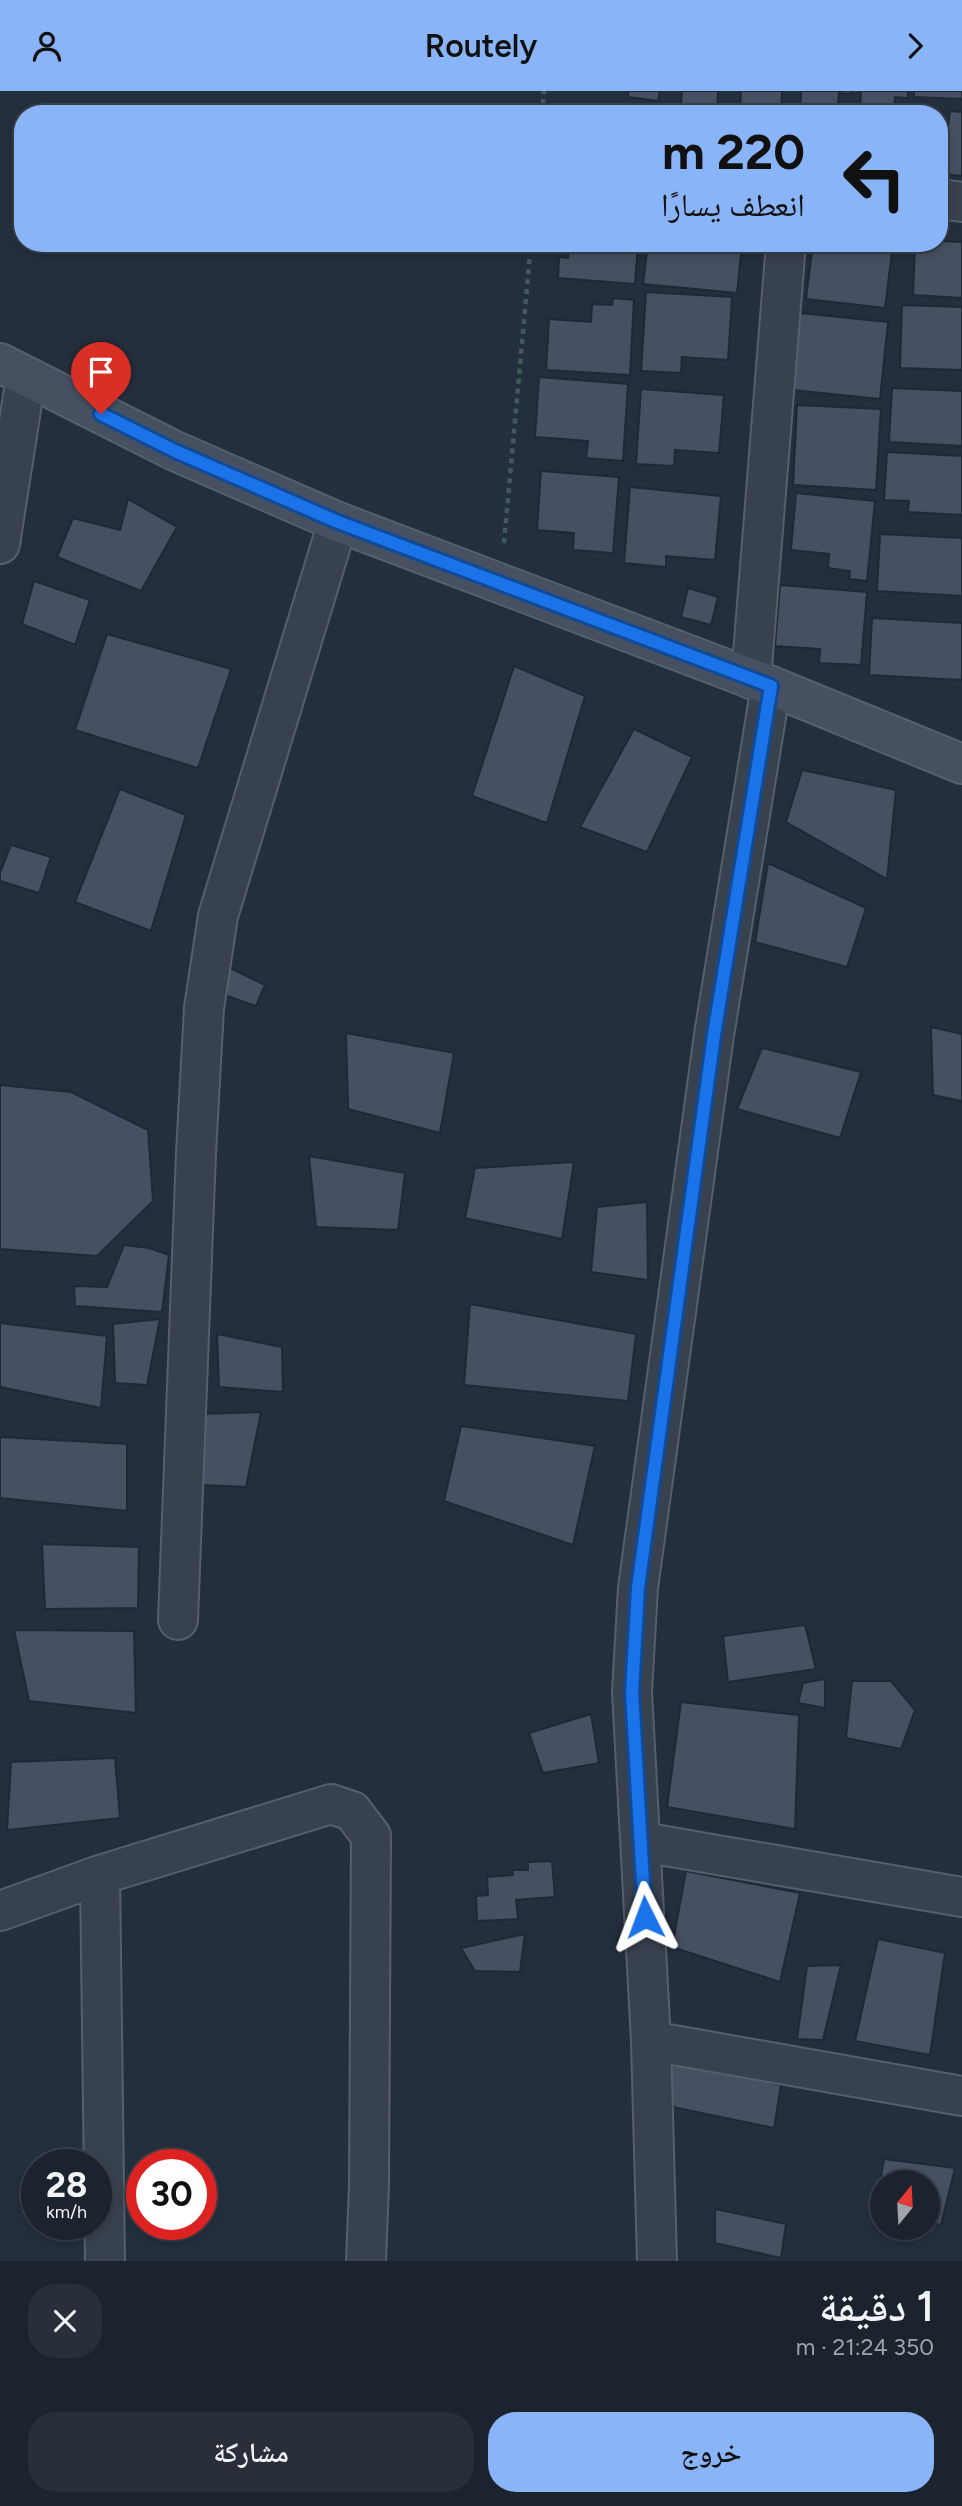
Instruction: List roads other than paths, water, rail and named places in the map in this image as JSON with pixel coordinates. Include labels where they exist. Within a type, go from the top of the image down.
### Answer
[{"type":"street","points":[[657,2261],[651,2041],[632,1692],[638,1588],[761,682],[785,252]]},
{"type":"street","points":[[0,544],[13,370],[175,451],[338,522],[761,682],[962,764]]},
{"type":"street","points":[[178,1620],[204,1008],[218,916],[338,522]]},
{"type":"street","points":[[0,1911],[100,1875],[331,1804],[352,1811],[371,1836],[370,2171],[366,2261]]},
{"type":"street","points":[[642,1842],[962,1897]]},
{"type":"street","points":[[100,1875],[105,2261]]},
{"type":"street","points":[[651,2041],[962,2096]]}]
